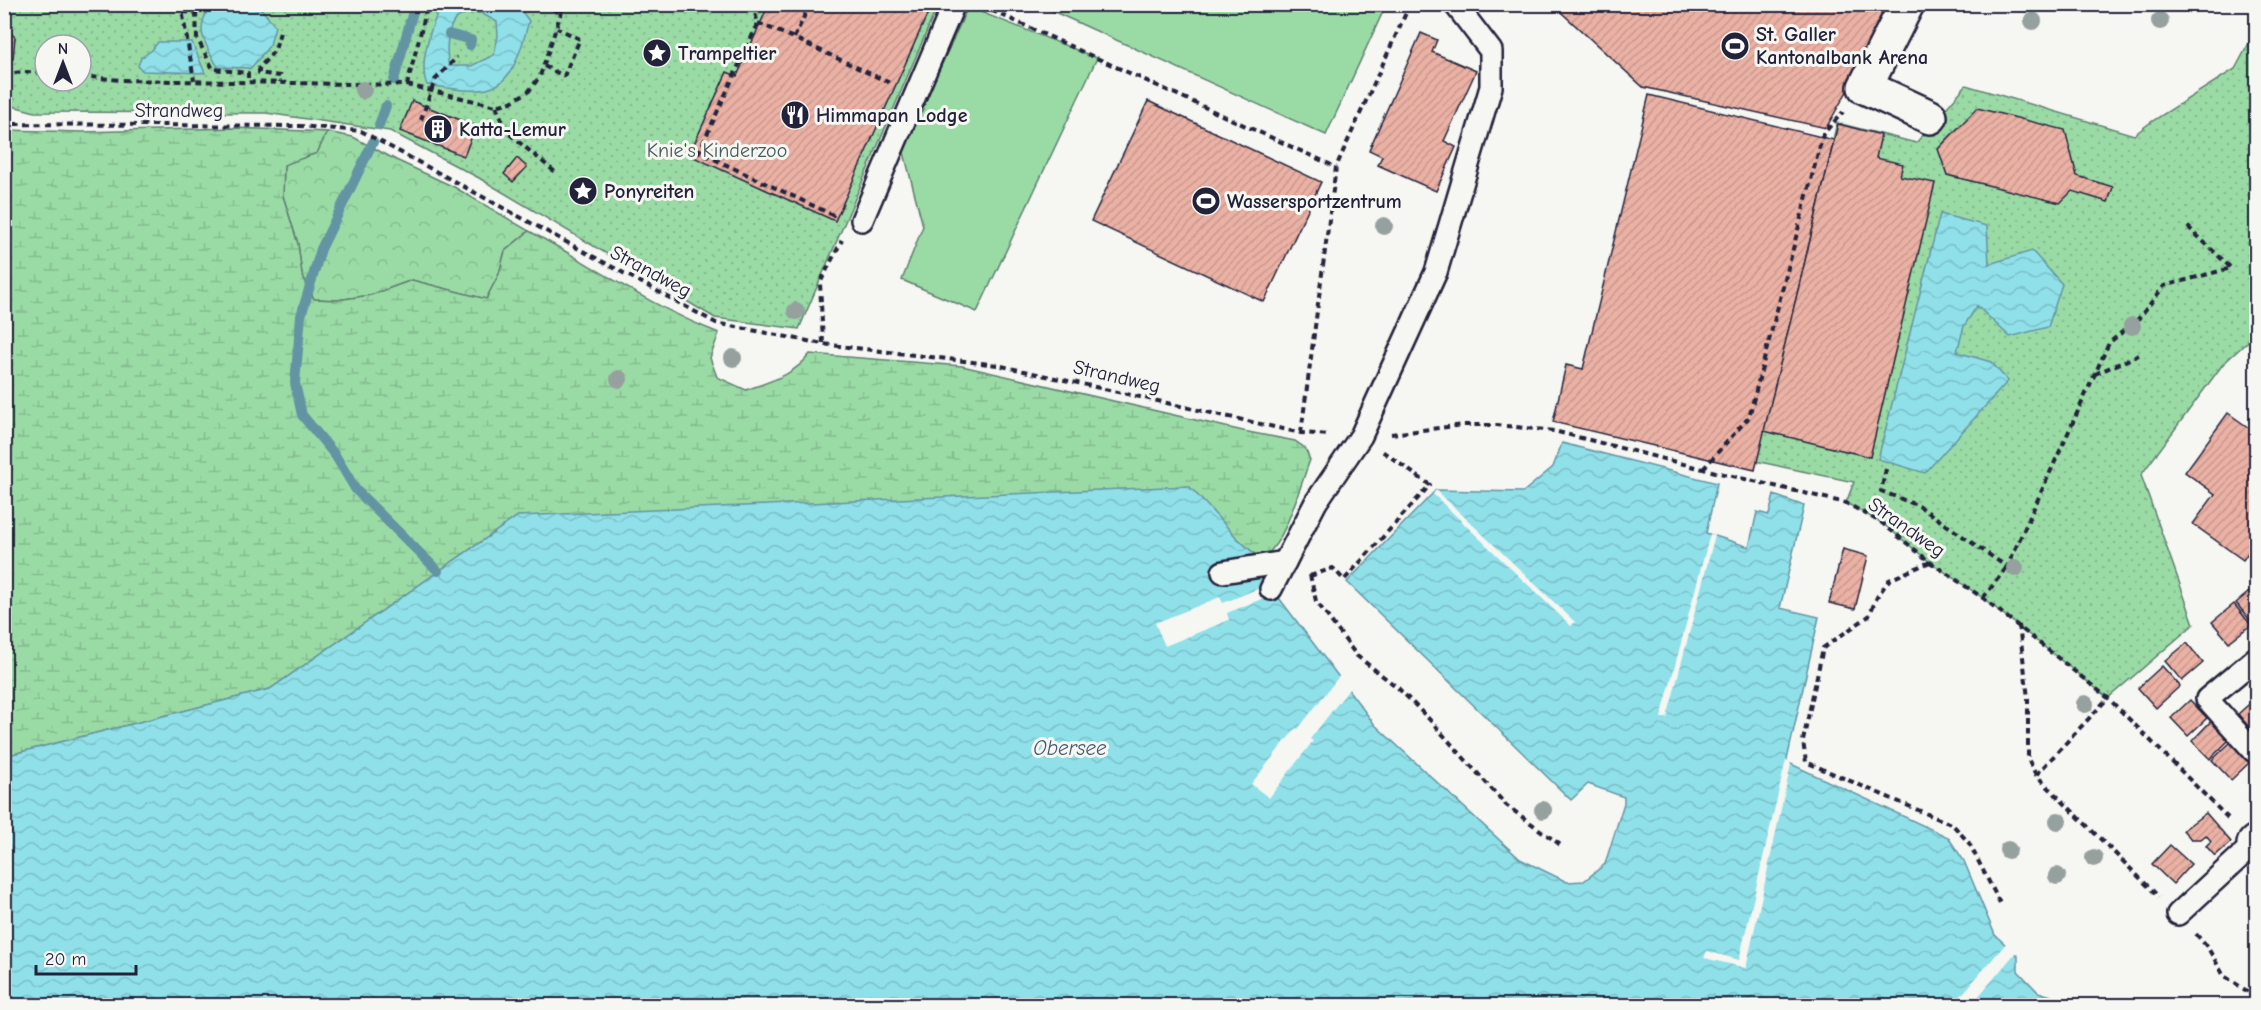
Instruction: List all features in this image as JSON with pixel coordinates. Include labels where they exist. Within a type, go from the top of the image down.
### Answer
[{"type":"street","points":[[1907,4],[1865,87],[1930,117]]},
{"type":"lane","points":[[862,220],[954,4]]},
{"type":"lane","points":[[1271,589],[1316,502],[1361,436],[1436,272],[1491,87],[1491,51],[1455,4]]},
{"type":"lane","points":[[1223,572],[1286,562]]},
{"type":"lane","points":[[2256,658],[2207,699],[2254,752],[2256,749]]},
{"type":"lane","points":[[2178,914],[2255,843]]},
{"type":"path","points":[[182,4],[194,80]]},
{"type":"path","points":[[202,4],[196,13],[197,38],[213,69],[248,73],[248,82]]},
{"type":"path","points":[[407,85],[428,4]]},
{"type":"path","points":[[544,4],[561,14]]},
{"type":"path","points":[[93,77],[120,80],[407,85],[496,106],[511,102],[529,91],[540,76],[564,4]]},
{"type":"path","points":[[752,4],[758,23],[699,152],[833,215],[838,205]]},
{"type":"path","points":[[794,39],[810,4]]},
{"type":"path","points":[[977,4],[1336,167],[1410,4]]},
{"type":"path","points":[[994,12],[998,4]]},
{"type":"path","points":[[183,12],[196,13]]},
{"type":"path","points":[[758,23],[894,85]]},
{"type":"path","points":[[544,66],[564,76],[580,39],[557,28]]},
{"type":"path","points":[[280,32],[274,50],[259,68],[259,73],[280,76],[280,82]]},
{"type":"path","points":[[421,120],[435,80],[457,57]]},
{"type":"path","points":[[4,74],[33,73]]},
{"type":"path","points":[[1703,470],[1749,417],[1823,134],[1865,87]]},
{"type":"path","points":[[496,106],[508,134],[555,172]]},
{"type":"path","name":"Strandweg","points":[[4,124],[300,126],[361,131],[716,323],[823,344],[997,365],[1301,433],[1336,167]]},
{"type":"path","points":[[823,344],[820,283],[841,241],[862,220]]},
{"type":"path","points":[[1983,598],[2007,567],[2109,343],[2139,318],[2164,286],[2231,268],[2185,224]]},
{"type":"path","points":[[2095,374],[2139,355]]},
{"type":"path","name":"Strandweg","points":[[1413,432],[1463,425],[1497,425],[1554,431],[1703,470],[1846,503],[1882,523],[1930,562],[2018,624],[2108,698],[2255,843]]},
{"type":"path","points":[[1310,576],[1333,568],[1344,580],[1430,485],[1361,436]]},
{"type":"path","points":[[1886,469],[1881,491],[1918,506],[2007,567]]},
{"type":"path","points":[[1306,524],[1310,576],[1316,602],[1357,656],[1397,687],[1506,805],[1562,846]]},
{"type":"path","points":[[1930,562],[1889,580],[1877,597],[1869,616],[1823,648],[1803,741],[1806,762],[1953,825],[1970,843],[2000,903]]},
{"type":"path","points":[[2018,624],[2028,698],[2028,759],[2036,774],[2178,914],[2208,948],[2224,976],[2256,997]]},
{"type":"path","points":[[2036,774],[2108,698]]},
{"type":"green space","points":[[1386,4],[1326,135],[1039,5]]},
{"type":"green space","name":"Knie's Kinderzoo","points":[[5,5],[938,5],[799,329],[715,318],[479,178],[390,131],[266,113],[35,112],[13,106],[5,108]]},
{"type":"green space","points":[[968,7],[1097,58],[977,312],[902,280],[923,226],[903,149]]},
{"type":"green space","points":[[2256,30],[2256,334],[2223,364],[2141,475],[2194,624],[2108,698],[1983,598],[1930,562],[1882,523],[1846,503],[1854,482],[1755,461],[1837,123],[1916,143],[1966,85],[2134,135],[2235,69]]},
{"type":"green space","points":[[235,128],[327,132],[317,153],[284,165],[283,196],[298,244],[302,274],[314,299],[337,300],[371,295],[412,280],[486,299],[499,274],[505,251],[529,231],[670,311],[719,333],[710,358],[717,377],[746,390],[789,373],[810,354],[962,366],[1295,441],[1305,448],[1310,460],[1283,531],[1268,554],[1259,558],[1238,539],[518,516],[270,689],[5,756],[5,130],[82,132]]},
{"type":"green space","points":[[327,132],[353,137],[454,187],[529,231],[505,251],[499,274],[486,299],[412,280],[371,295],[337,300],[314,299],[302,274],[298,244],[283,196],[284,164],[317,153]]},
{"type":"water","points":[[211,4],[258,5],[275,26],[270,45],[251,68],[218,67],[205,43],[202,29]]},
{"type":"water","points":[[442,4],[517,5],[529,21],[516,61],[504,79],[497,85],[480,90],[427,85],[425,56],[430,33]],"holes":[[[467,13],[481,13],[497,22],[498,36],[494,55],[471,66],[449,66],[447,43],[454,21]]]},
{"type":"water","points":[[158,42],[192,42],[205,73],[143,71],[138,66],[141,58]]},
{"type":"water","points":[[1940,214],[1987,226],[1989,264],[2032,251],[2062,284],[2048,327],[2010,337],[1977,306],[1964,326],[1957,352],[1991,362],[2008,381],[1925,473],[1878,459]]},
{"type":"water","name":"Obersee","points":[[1562,443],[1717,483],[1706,533],[1749,547],[1757,512],[1769,515],[1774,495],[1804,506],[1780,608],[1819,617],[1786,764],[1791,764],[1948,837],[1964,861],[1995,935],[2018,956],[2018,971],[2038,992],[2051,996],[2056,1005],[5,1006],[5,756],[270,689],[518,516],[1189,486],[1238,539],[1259,558],[1261,574],[1375,725],[1520,859],[1567,882],[1584,881],[1605,864],[1624,797],[1588,784],[1571,800],[1347,582],[1436,490],[1523,492],[1553,467]]},
{"type":"pier","points":[[1436,490],[1575,622],[1571,626],[1433,494]]},
{"type":"pier","points":[[1710,534],[1715,535],[1667,718],[1661,718]]},
{"type":"pier","points":[[1267,585],[1274,594],[1227,613],[1229,620],[1165,646],[1155,623],[1220,597],[1223,603]]},
{"type":"pier","points":[[1340,675],[1350,688],[1310,739],[1313,741],[1269,798],[1251,784]]},
{"type":"pier","points":[[1786,760],[1791,764],[1746,968],[1704,958],[1707,951],[1739,960]]},
{"type":"pier","points":[[2008,941],[2017,951],[1978,997],[1981,1000],[1976,1005],[1953,1005]]},
{"type":"building","name":"Himmapan Lodge","points":[[769,4],[932,4],[835,221],[689,155],[727,72],[737,76]]},
{"type":"building","name":"St. Galler Kantonalbank Arena","points":[[1552,4],[1897,4],[1826,128],[1643,87]]},
{"type":"building","points":[[4,27],[15,37],[13,59],[4,61]]},
{"type":"building","points":[[1421,33],[1437,40],[1432,52],[1476,71],[1444,141],[1456,147],[1436,191],[1378,165],[1382,156],[1369,150]]},
{"type":"building","points":[[1649,95],[1834,140],[1755,470],[1553,422],[1566,365],[1583,369]]},
{"type":"building","name":"Katta-Lemur","points":[[412,101],[476,126],[464,156],[400,131]]},
{"type":"building","name":"Wassersportzentrum","points":[[1148,101],[1321,182],[1264,302],[1091,221]]},
{"type":"building","points":[[1977,108],[2065,130],[2077,176],[2113,187],[2108,202],[2072,191],[2060,203],[1947,175],[1938,149]]},
{"type":"building","points":[[1838,124],[1881,135],[1876,158],[1903,164],[1900,176],[1935,183],[1870,457],[1764,431]]},
{"type":"building","points":[[517,158],[527,167],[513,182],[504,174]]},
{"type":"building","points":[[2228,413],[2256,433],[2253,440],[2256,442],[2256,542],[2243,560],[2193,524],[2215,494],[2185,472]]},
{"type":"building","points":[[1843,549],[1868,556],[1855,609],[1829,603]]},
{"type":"building","points":[[2256,586],[2256,621],[2253,624],[2236,603]]},
{"type":"building","points":[[2234,604],[2251,625],[2229,642],[2212,622]]},
{"type":"building","points":[[2187,643],[2203,663],[2182,681],[2165,661]]},
{"type":"building","points":[[2162,666],[2180,686],[2156,708],[2138,688]]},
{"type":"building","points":[[2256,698],[2256,736],[2252,740],[2242,729],[2247,725],[2238,714]]},
{"type":"building","points":[[2190,700],[2207,718],[2188,736],[2171,718]]},
{"type":"building","points":[[2211,721],[2229,740],[2210,759],[2192,741]]},
{"type":"building","points":[[2231,742],[2250,762],[2231,780],[2212,760]]},
{"type":"building","points":[[2206,813],[2231,842],[2215,856],[2206,846],[2211,841],[2206,835],[2201,839],[2191,839],[2183,830]]},
{"type":"building","points":[[2170,845],[2191,864],[2173,884],[2152,864]]},
{"type":"waterway","points":[[394,80],[415,4]]},
{"type":"waterway","points":[[449,34],[471,40],[470,45]]},
{"type":"waterway","points":[[379,125],[386,106]]},
{"type":"waterway","points":[[373,142],[321,249],[301,316],[295,383],[302,415],[335,455],[356,490],[438,571]]},
{"type":"place","name":"St. Galler Kantonalbank Arena","points":[[1735,46]]},
{"type":"place","name":"Trampeltier","points":[[657,53]]},
{"type":"place","name":"Himmapan Lodge","points":[[795,115]]},
{"type":"place","name":"Katta-Lemur","points":[[438,129]]},
{"type":"place","name":"Ponyreiten","points":[[583,191]]},
{"type":"place","name":"Wassersportzentrum","points":[[1206,201]]}]
